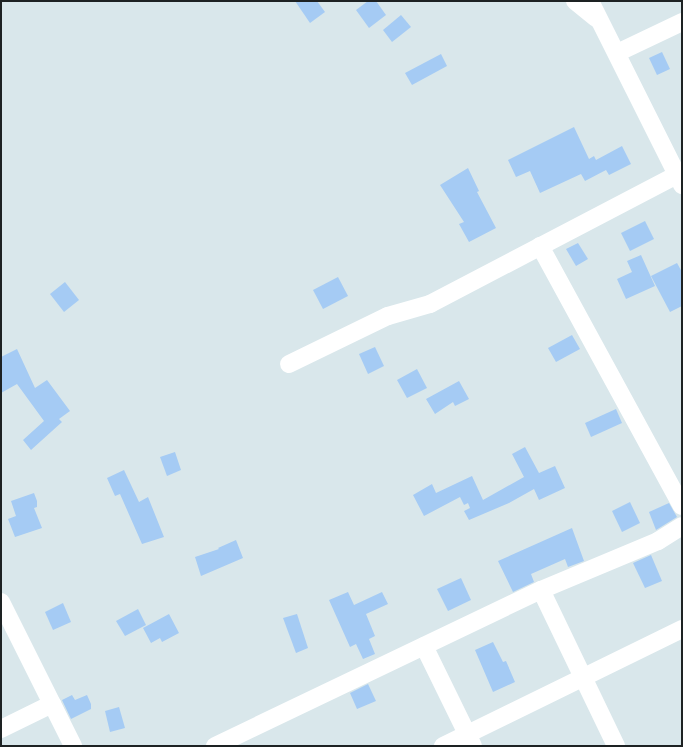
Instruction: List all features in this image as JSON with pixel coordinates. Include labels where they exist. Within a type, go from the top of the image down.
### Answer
[{"type":"street","points":[[575,1],[600,21]]},
{"type":"street","points":[[289,364],[388,316],[430,304],[540,246],[680,181],[590,1]]},
{"type":"street","points":[[617,53],[682,22]]},
{"type":"street","points":[[540,246],[682,506]]},
{"type":"street","points":[[215,746],[541,590],[658,541],[682,526]]},
{"type":"street","points":[[541,590],[616,746]]},
{"type":"street","points":[[3,609],[73,746]]},
{"type":"street","points":[[443,746],[470,740],[583,679],[682,629]]},
{"type":"street","points":[[424,646],[470,740]]},
{"type":"street","points":[[1,729],[52,704]]},
{"type":"building","points":[[295,1],[317,1],[325,12],[310,23]]},
{"type":"building","points":[[368,1],[376,1],[386,15],[369,28],[356,10]]},
{"type":"building","points":[[401,15],[411,27],[392,42],[383,30]]},
{"type":"building","points":[[662,52],[670,69],[657,75],[649,58]]},
{"type":"building","points":[[441,54],[447,66],[412,85],[405,73]]},
{"type":"building","points":[[574,127],[589,159],[594,156],[596,160],[622,146],[631,164],[609,175],[606,170],[585,181],[581,174],[540,193],[530,171],[516,177],[508,160]]},
{"type":"building","points":[[468,168],[479,191],[477,192],[496,228],[469,242],[459,224],[464,222],[440,185]]},
{"type":"building","points":[[645,221],[654,239],[630,251],[621,233]]},
{"type":"building","points":[[578,243],[588,259],[576,266],[566,249]]},
{"type":"building","points":[[641,255],[655,286],[626,299],[617,279],[632,272],[627,261]]},
{"type":"building","points":[[677,263],[682,272],[682,306],[670,312],[651,276]]},
{"type":"building","points":[[338,277],[348,296],[323,309],[313,290]]},
{"type":"building","points":[[65,282],[79,300],[64,312],[50,294]]},
{"type":"building","points":[[572,335],[580,349],[556,362],[548,348]]},
{"type":"building","points":[[375,347],[384,366],[368,374],[359,354]]},
{"type":"building","points":[[17,349],[35,388],[47,380],[70,411],[59,419],[62,422],[31,450],[23,440],[44,421],[17,384],[1,393],[1,357]]},
{"type":"building","points":[[417,369],[427,388],[407,398],[397,380]]},
{"type":"building","points":[[459,381],[469,399],[455,406],[453,402],[435,414],[426,399]]},
{"type":"building","points":[[616,409],[622,423],[591,437],[585,423]]},
{"type":"building","points":[[525,447],[539,473],[555,466],[565,488],[539,500],[534,489],[509,503],[469,520],[464,511],[470,508],[468,503],[464,505],[460,497],[424,516],[413,495],[432,484],[436,493],[472,476],[483,500],[524,477],[512,454]]},
{"type":"building","points":[[175,452],[181,470],[167,476],[160,457]]},
{"type":"building","points":[[124,470],[139,502],[148,497],[164,537],[142,544],[120,494],[115,496],[107,478]]},
{"type":"building","points":[[34,493],[37,501],[37,507],[34,508],[42,528],[15,537],[8,519],[16,516],[11,501]]},
{"type":"building","points":[[630,502],[640,523],[622,532],[612,511]]},
{"type":"building","points":[[669,503],[677,517],[656,530],[649,512]]},
{"type":"building","points":[[572,528],[584,561],[568,567],[565,559],[531,574],[534,582],[513,592],[498,561]]},
{"type":"building","points":[[236,540],[243,558],[201,576],[195,557],[219,549],[218,548]]},
{"type":"building","points":[[651,555],[662,581],[645,588],[633,563]]},
{"type":"building","points":[[461,578],[471,600],[448,611],[437,589]]},
{"type":"building","points":[[348,592],[354,605],[382,592],[388,604],[366,614],[375,636],[369,639],[375,654],[363,659],[356,644],[350,647],[329,600]]},
{"type":"building","points":[[63,603],[71,622],[53,630],[45,612]]},
{"type":"building","points":[[138,609],[146,625],[125,636],[116,621]]},
{"type":"building","points":[[169,614],[179,633],[162,642],[160,638],[151,643],[143,628]]},
{"type":"building","points":[[297,614],[308,648],[296,653],[283,618]]},
{"type":"building","points":[[493,642],[503,662],[506,661],[515,682],[493,692],[475,650]]},
{"type":"building","points":[[368,684],[376,701],[357,709],[350,693]]},
{"type":"building","points":[[72,695],[75,700],[87,695],[91,704],[91,709],[71,719],[62,700]]},
{"type":"building","points":[[119,707],[125,728],[110,732],[105,711]]}]
